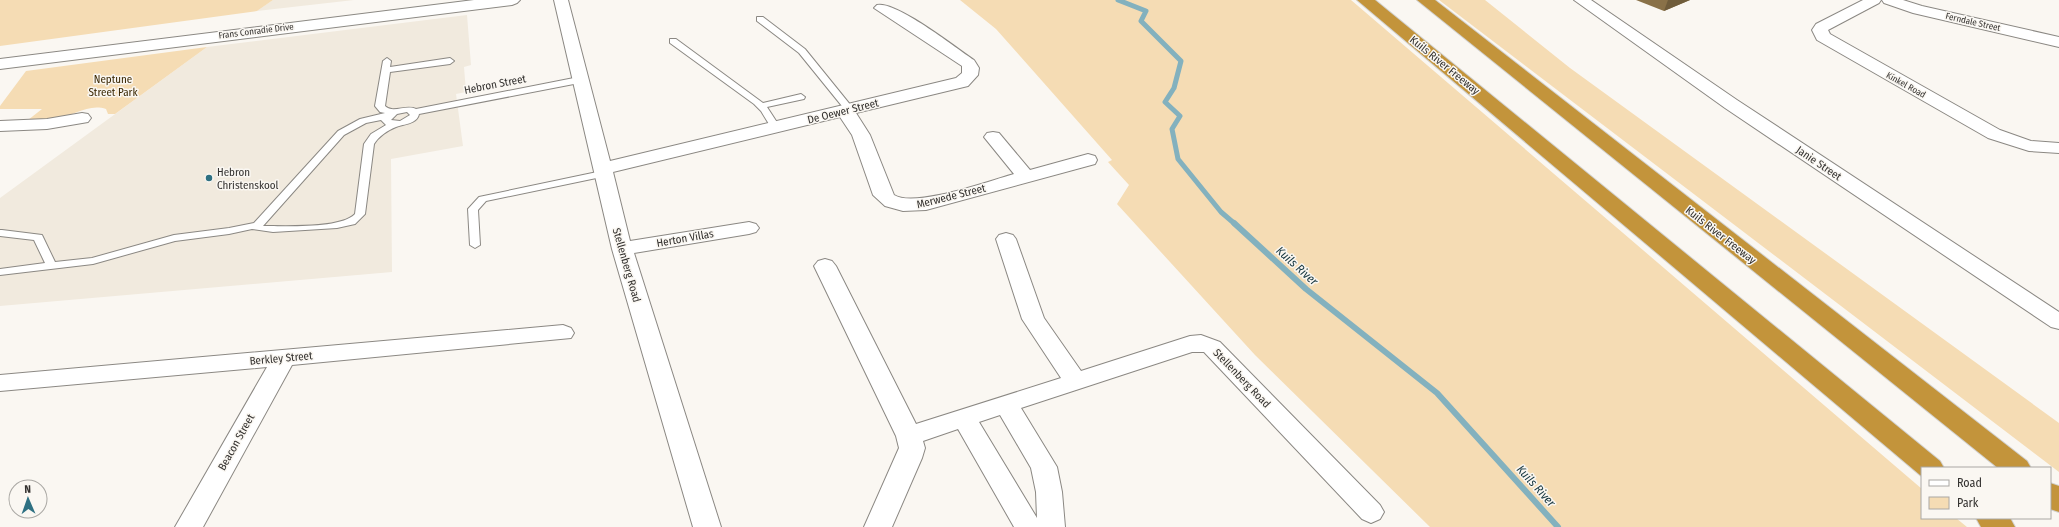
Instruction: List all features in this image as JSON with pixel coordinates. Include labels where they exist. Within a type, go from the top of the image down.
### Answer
[{"type":"highway","name":"Kuils River Freeway","points":[[1365,0],[1929,467]]},
{"type":"highway","name":"Kuils River Freeway","points":[[1425,0],[2016,467]]},
{"type":"highway","points":[[2051,495],[2059,501]]},
{"type":"highway","points":[[1991,519],[2001,527]]},
{"type":"street","name":"Frans Conradie Drive","points":[[0,52],[418,0]]},
{"type":"street","name":"Frans Conradie Drive","points":[[0,64],[512,0]]},
{"type":"street","name":"Stellenberg Road","points":[[561,0],[622,249],[707,527]]},
{"type":"street","name":"Janie Street","points":[[1581,0],[1738,109],[2059,322]]},
{"type":"street","name":"Kinkel Road","points":[[1874,0],[1825,24],[1820,30],[1820,33],[1834,45],[1994,134],[2030,146],[2059,148]]},
{"type":"street","name":"Ferndale Street","points":[[1889,0],[1918,10],[2059,42]]},
{"type":"street","name":"De Oewer Street","points":[[602,171],[962,82],[971,73],[968,63],[897,14],[882,8]]},
{"type":"street","name":"Merwede Street","points":[[847,110],[861,135],[881,192],[885,199],[894,203],[911,206],[926,204],[1088,160]]},
{"type":"street","points":[[0,126],[47,124],[82,118]]},
{"type":"street","points":[[993,138],[1026,176]]},
{"type":"street","name":"Herton Villas","points":[[622,249],[749,228]]},
{"type":"street","points":[[1006,239],[1033,319],[1076,382]]},
{"type":"street","points":[[825,266],[909,436],[912,448],[878,527]]},
{"type":"street","name":"Berkley Street","points":[[0,383],[562,333]]},
{"type":"street","name":"Stellenberg Road","points":[[909,436],[1190,344],[1210,346],[1370,512]]},
{"type":"street","name":"Beacon Street","points":[[189,527],[284,358]]},
{"type":"street","points":[[1006,405],[1044,467],[1049,492],[1051,527]]},
{"type":"street","points":[[964,418],[1028,527]]},
{"type":"lane","points":[[760,19],[802,51],[847,110]]},
{"type":"lane","points":[[674,40],[761,106],[775,127]]},
{"type":"lane","points":[[0,272],[52,268],[107,258],[174,238],[229,231],[256,225],[257,228],[261,229],[331,227],[345,224],[356,219],[360,214],[369,144],[374,136],[392,117],[380,106],[387,61]]},
{"type":"lane","points":[[385,70],[450,61]]},
{"type":"lane","name":"Hebron Street","points":[[256,225],[342,133],[363,122],[392,117],[407,110],[415,112],[580,80]]},
{"type":"lane","points":[[761,106],[800,97]]},
{"type":"lane","points":[[475,245],[474,209],[483,199],[602,171]]},
{"type":"lane","points":[[2,232],[38,237],[52,268]]},
{"type":"shaded area","points":[[273,0],[354,0],[257,11]]},
{"type":"shaded area","name":"Hebron Christenskool","points":[[467,15],[471,65],[464,67],[466,92],[456,94],[463,146],[391,159],[392,272],[0,306],[0,198],[207,47]]},
{"type":"green space","points":[[0,0],[273,0],[257,11],[0,46]]},
{"type":"green space","points":[[960,0],[1351,0],[1921,488],[1921,519],[1957,519],[1967,527],[1430,527],[1255,355],[1117,204],[1129,185],[1108,162],[1112,160],[996,29]]},
{"type":"green space","points":[[1439,0],[1485,0],[1570,68],[2059,423],[2059,472]]},
{"type":"green space","name":"Neptune Street Park","points":[[207,47],[115,114],[108,114],[106,109],[93,108],[57,119],[28,120],[42,109],[0,109],[0,106],[26,71]]},
{"type":"waterway","name":"Kuils River","points":[[1118,0],[1146,11],[1141,21],[1181,61],[1174,88],[1165,102],[1180,116],[1172,129],[1178,159],[1221,212],[1235,224]]},
{"type":"waterway","name":"Kuils River","points":[[1234,223],[1306,289],[1437,393],[1558,527]]},
{"type":"place","name":"Hebron Christenskool","points":[[209,178]]}]
